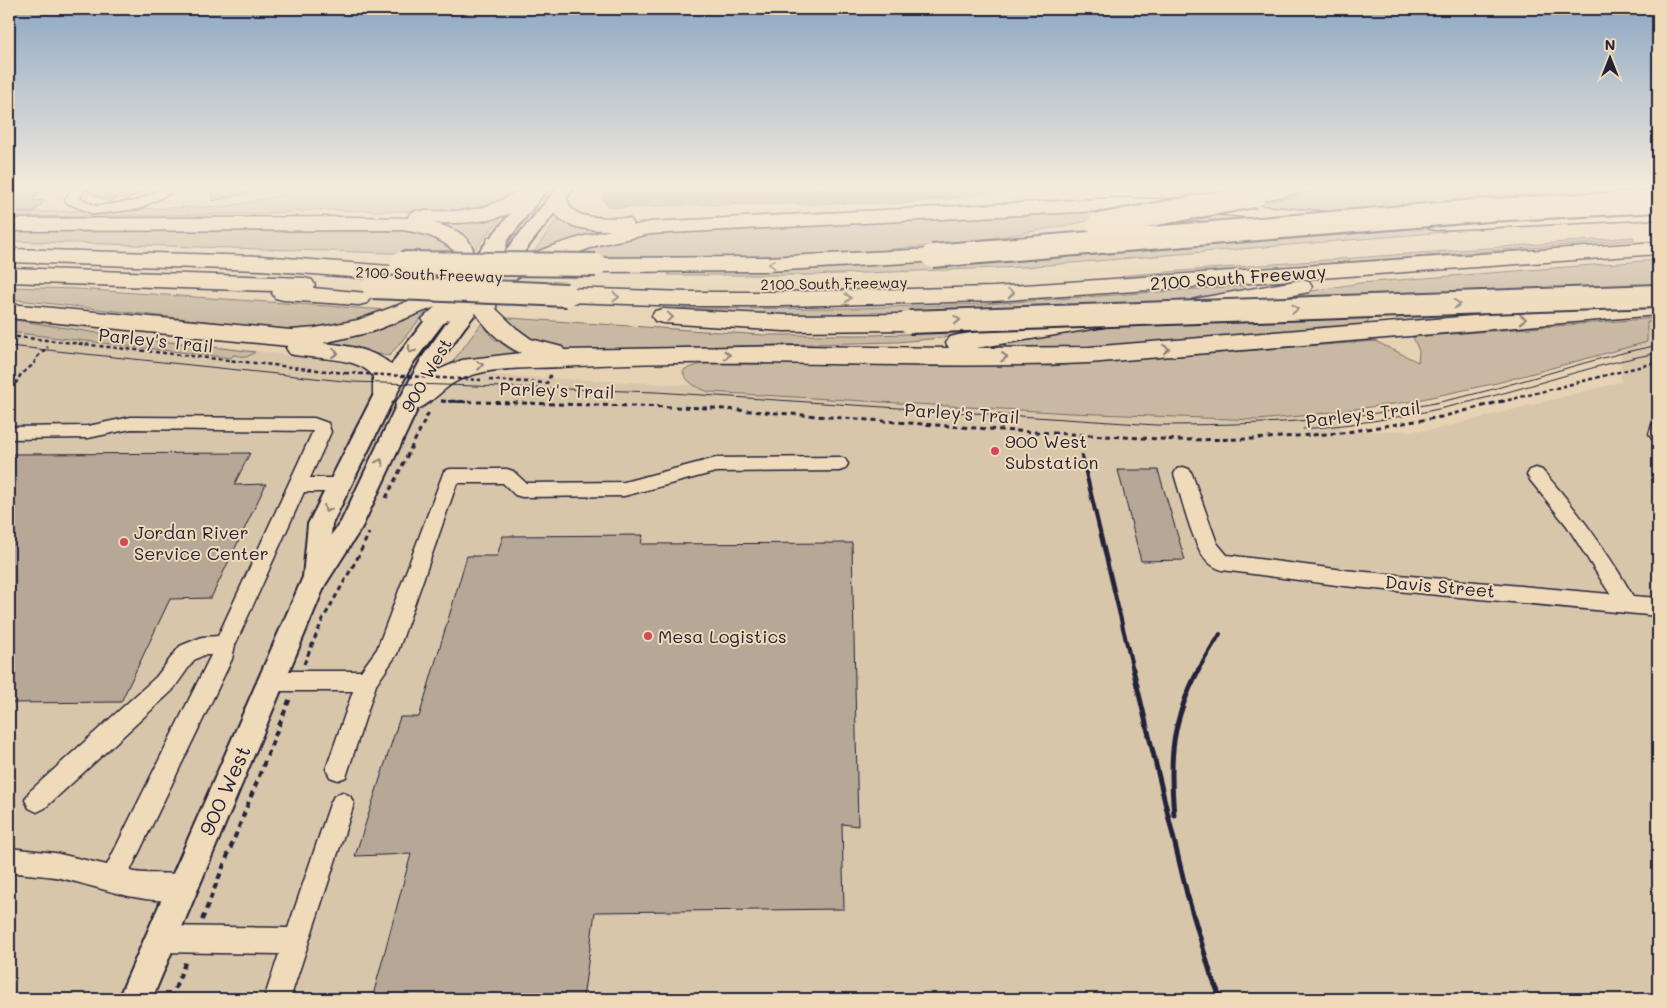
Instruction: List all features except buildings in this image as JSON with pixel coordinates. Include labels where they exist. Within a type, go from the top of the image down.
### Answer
[{"type":"highway","points":[[443,234],[458,242],[464,250],[463,292],[457,324]]},
{"type":"highway","points":[[9,311],[266,337],[304,338],[349,330],[390,318],[463,292],[525,264],[571,247],[616,234]]},
{"type":"highway","points":[[930,254],[1046,234]]},
{"type":"highway","points":[[9,275],[366,293],[574,287],[768,264],[930,254],[1182,234]]},
{"type":"highway","name":"2100 South Freeway","points":[[574,287],[781,285],[920,281],[1060,273],[1489,234]]},
{"type":"highway","name":"2100 South Freeway","points":[[9,255],[396,268],[574,287],[781,299],[975,295],[1064,290],[1658,248]]},
{"type":"highway","points":[[504,250],[487,280],[485,310],[501,330],[521,344],[541,352],[590,358]]},
{"type":"highway","points":[[798,354],[962,342],[1261,295],[1349,278],[1503,258]]},
{"type":"highway","points":[[574,287],[784,323],[909,322],[1658,296]]},
{"type":"highway","points":[[434,320],[451,306],[463,292]]},
{"type":"highway","points":[[408,404],[447,376],[471,366],[496,363],[590,358],[798,354],[1041,358],[1090,356],[1658,308]]},
{"type":"highway","points":[[9,311],[121,329],[357,356],[377,363],[385,375],[385,394]]},
{"type":"main road","points":[[504,250],[514,234]]},
{"type":"main road","points":[[463,292],[521,234]]},
{"type":"main road","name":"900 West","points":[[135,999],[159,939],[314,580],[350,526],[430,361],[487,280]]},
{"type":"main road","name":"900 West","points":[[314,580],[320,524],[405,358],[434,320]]},
{"type":"street","points":[[9,433],[88,432],[131,423],[317,424],[322,427],[322,432],[224,645],[221,659],[113,879],[140,886],[182,887]]},
{"type":"street","points":[[1658,429],[1658,434]]},
{"type":"street","points":[[272,681],[367,681],[386,654],[450,476],[507,476],[522,490],[624,489],[716,465],[839,464]]},
{"type":"street","name":"Davis Street","points":[[1183,474],[1207,544],[1211,552],[1222,562],[1344,578],[1626,602],[1658,607]]},
{"type":"street","points":[[1536,475],[1558,498],[1585,534],[1626,602]]},
{"type":"street","points":[[297,485],[339,485]]},
{"type":"street","points":[[36,800],[164,684],[187,653],[202,646],[224,645]]},
{"type":"street","points":[[277,999],[342,804]]},
{"type":"street","points":[[159,939],[296,941]]},
{"type":"lane","points":[[338,769],[367,681]]},
{"type":"lane","points":[[9,860],[56,865],[113,879]]},
{"type":"path","name":"Parley's Trail","points":[[9,336],[344,373],[481,380]]},
{"type":"path","points":[[9,387],[16,383],[20,374],[34,364],[36,359],[48,347]]},
{"type":"path","name":"Parley's Trail","points":[[435,401],[711,408],[1015,431],[1179,440],[1252,439],[1341,433],[1441,417],[1658,362]]},
{"type":"shaded area","points":[[9,234],[422,234],[444,243],[455,255],[9,241]]},
{"type":"shaded area","points":[[460,234],[487,234],[475,249]]},
{"type":"shaded area","points":[[546,234],[598,234],[531,256]]},
{"type":"shaded area","points":[[648,234],[1017,234],[905,248],[792,255],[566,256],[607,243]]},
{"type":"shaded area","points":[[1105,234],[1141,234],[1081,239]]},
{"type":"shaded area","points":[[1276,234],[1421,234],[1023,267],[811,275],[668,275],[669,272],[809,268],[949,260],[1228,237],[1244,243],[1243,236]]},
{"type":"shaded area","points":[[1634,237],[1634,240],[1111,280],[1128,275]]},
{"type":"shaded area","points":[[1658,260],[1658,291],[1222,306],[1360,283]]},
{"type":"shaded area","points":[[1242,286],[1245,290],[1140,309],[818,319],[662,311],[662,309],[854,308],[986,304]]},
{"type":"shaded area","points":[[9,287],[77,289],[386,310],[339,325],[293,331],[9,299]]},
{"type":"shaded area","points":[[422,311],[426,312],[389,356],[318,343]]},
{"type":"shaded area","points":[[1561,311],[1403,325],[1395,317]]},
{"type":"shaded area","points":[[9,317],[351,364],[506,376],[1078,404],[1333,410],[1342,432],[1433,430],[1621,382],[1620,326],[1658,322],[1658,999],[9,999]]},
{"type":"shaded area","points":[[1369,318],[1365,329],[1103,350],[975,349],[1113,326]]},
{"type":"shaded area","points":[[1658,318],[1658,321],[1647,322],[1647,342],[1497,383],[1408,402],[1257,420],[1071,413],[709,392],[690,382],[683,372],[685,369],[702,364],[810,362],[1051,366],[1375,341],[1418,362],[1419,351],[1413,337]]},
{"type":"shaded area","points":[[9,319],[116,336],[255,352],[247,357],[233,355],[231,358],[9,332]]},
{"type":"shaded area","points":[[504,319],[764,335],[869,335],[1015,331],[898,342],[569,350],[532,342]]},
{"type":"shaded area","points":[[482,323],[493,338],[519,355],[450,365]]},
{"type":"tram line","points":[[9,346],[353,382],[656,392],[1156,425],[1296,421],[1400,409],[1463,397],[1602,358],[1658,345]]},
{"type":"tram line","points":[[1303,429],[1373,421],[1443,408],[1595,367],[1658,353]]},
{"type":"railway","points":[[1082,456],[1133,670]]},
{"type":"railway","points":[[1198,670],[1220,634]]},
{"type":"railway","points":[[1133,669],[1187,894],[1211,975],[1221,999]]},
{"type":"railway","points":[[1174,815],[1172,794],[1174,740],[1177,723],[1199,669]]},
{"type":"place","name":"900 West Substation","points":[[995,451]]},
{"type":"place","name":"Jordan River Service Center","points":[[124,542]]},
{"type":"place","name":"Mesa Logistics","points":[[648,636]]}]
